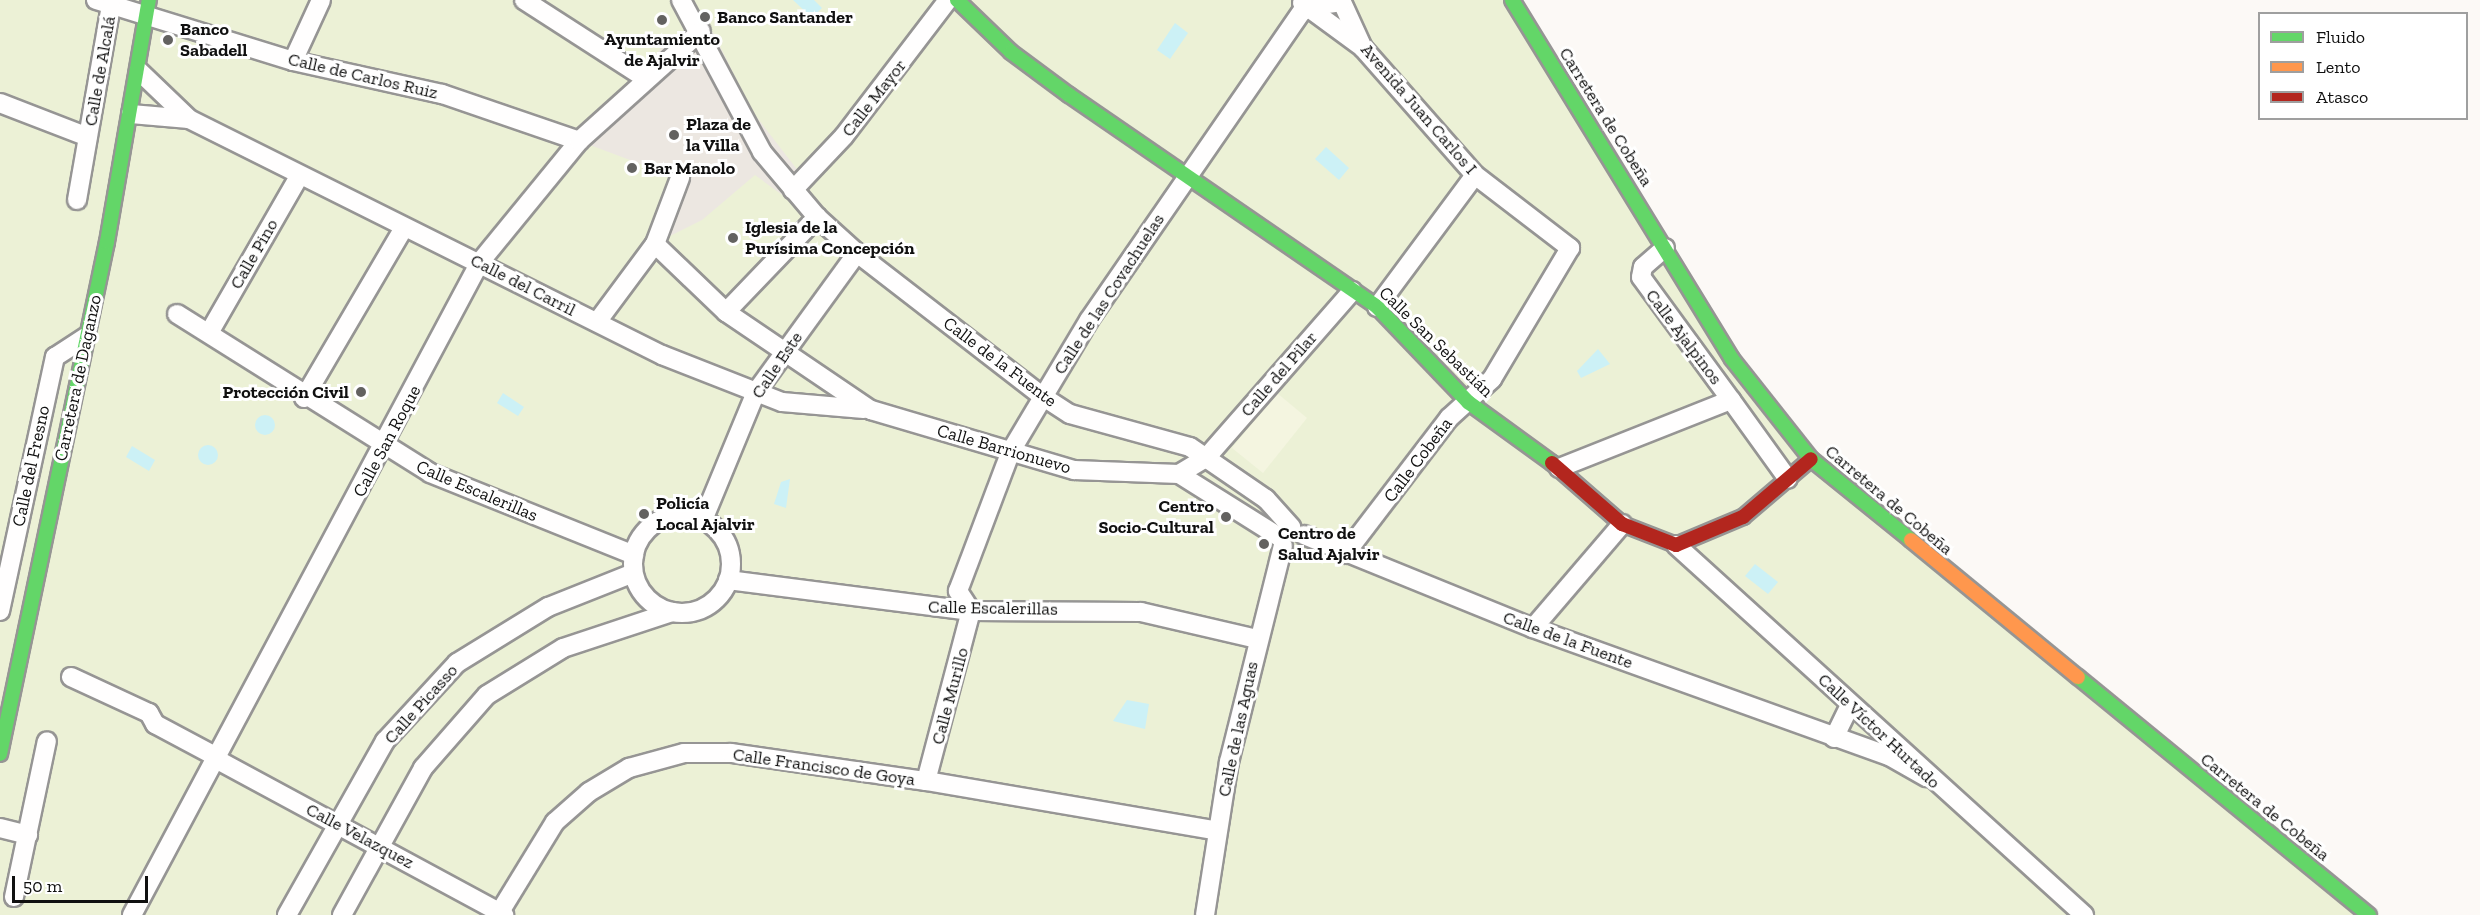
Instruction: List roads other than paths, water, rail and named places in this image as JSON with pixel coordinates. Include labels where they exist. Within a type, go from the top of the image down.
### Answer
[{"type":"street","points":[[293,62],[321,0]]},
{"type":"street","points":[[524,0],[645,78]]},
{"type":"street","points":[[681,0],[700,31],[741,119],[793,190]]},
{"type":"street","name":"Calle Mayor","points":[[793,190],[844,136],[948,0]]},
{"type":"street","name":"Calle San Sebastián","points":[[957,0],[1011,52],[1377,307],[1468,402],[1559,468],[1622,524],[1676,545]]},
{"type":"street","name":"Carretera de Cobeña","points":[[1512,0],[1732,359],[1811,459],[2369,915]]},
{"type":"street","points":[[1302,3],[1342,1]]},
{"type":"street","name":"Avenida Juan Carlos I","points":[[1342,1],[1363,48],[1475,175],[1570,248]]},
{"type":"street","name":"Calle de Alcalá","points":[[77,200],[88,137],[104,3],[141,7]]},
{"type":"street","points":[[1302,3],[1363,48]]},
{"type":"street","name":"Calle de las Covachuelas","points":[[971,611],[958,591],[1011,451],[1042,396],[1302,3]]},
{"type":"street","name":"Calle de Carlos Ruiz","points":[[141,7],[293,62],[442,94],[579,141]]},
{"type":"street","name":"Carretera de Daganzo","points":[[0,754],[131,114],[139,71],[141,7]]},
{"type":"street","points":[[579,141],[645,78],[700,31]]},
{"type":"street","name":"Calle del Carril","points":[[139,71],[189,119],[403,229],[480,262],[597,322],[782,402],[871,410]]},
{"type":"street","name":"Calle de Alcalá","points":[[0,104],[88,137]]},
{"type":"street","name":"Calle del Carril","points":[[131,114],[189,119]]},
{"type":"street","name":"Calle San Roque","points":[[132,915],[215,757],[384,449],[480,262],[579,141]]},
{"type":"street","points":[[1377,307],[1475,175]]},
{"type":"street","name":"Calle Pino","points":[[209,333],[300,176]]},
{"type":"street","points":[[597,322],[655,244],[681,178]]},
{"type":"street","name":"Calle de la Fuente","points":[[793,190],[817,217],[857,253],[1042,396],[1070,414],[1159,434],[1206,458],[1266,499],[1290,536]]},
{"type":"street","points":[[726,312],[817,217]]},
{"type":"street","points":[[304,398],[403,229]]},
{"type":"street","points":[[655,244],[726,312],[871,410]]},
{"type":"street","name":"Calle Cobeña","points":[[1345,554],[1449,418],[1492,380],[1570,248]]},
{"type":"street","name":"Calle Ajalpinos","points":[[1665,248],[1643,267],[1641,278],[1788,479]]},
{"type":"street","name":"Calle Este","points":[[703,520],[756,392],[857,253]]},
{"type":"street","name":"Calle del Pilar","points":[[1206,458],[1352,291]]},
{"type":"street","name":"Calle Escalerillas","points":[[177,314],[384,449],[430,473],[634,555]]},
{"type":"street","name":"Calle del Fresno","points":[[0,611],[55,357],[86,337]]},
{"type":"street","name":"Calle Ajalpinos","points":[[1559,468],[1731,400]]},
{"type":"street","name":"Calle Barrionuevo","points":[[871,410],[1074,470],[1179,474]]},
{"type":"street","points":[[1179,474],[1206,458]]},
{"type":"street","points":[[1676,545],[1743,517],[1811,459]]},
{"type":"street","name":"Calle de la Fuente","points":[[1179,474],[1290,536],[1345,554],[1533,628],[1889,756],[1926,777]]},
{"type":"street","points":[[342,915],[423,768],[487,695],[562,648],[672,612],[708,606],[728,580],[727,543],[703,520],[681,515],[660,521],[643,535],[634,555],[631,574],[650,601],[672,612]]},
{"type":"street","points":[[1533,628],[1622,524]]},
{"type":"street","name":"Calle de las Aguas","points":[[1205,915],[1217,831],[1257,639],[1290,536]]},
{"type":"street","name":"Calle Víctor Hurtado","points":[[1676,545],[1926,777],[2084,915]]},
{"type":"street","name":"Calle Picasso","points":[[287,915],[385,741],[457,663],[548,607],[631,574]]},
{"type":"street","name":"Calle Escalerillas","points":[[728,580],[971,611],[1141,612],[1257,639]]},
{"type":"street","name":"Calle Murillo","points":[[926,781],[971,611]]},
{"type":"street","points":[[71,677],[150,713],[155,724],[215,757]]},
{"type":"street","points":[[1834,738],[1850,705]]},
{"type":"street","points":[[14,897],[47,741]]},
{"type":"street","name":"Calle Francisco de Goya","points":[[501,914],[555,822],[589,792],[628,768],[684,753],[731,753],[926,781],[1217,831]]},
{"type":"street","name":"Calle Velazquez","points":[[215,757],[501,914]]},
{"type":"street","points":[[0,828],[28,835]]},
{"type":"water","points":[[793,0],[814,0],[822,8],[812,18]]},
{"type":"water","points":[[1175,23],[1188,33],[1170,59],[1157,50]]},
{"type":"water","points":[[1326,147],[1349,168],[1339,180],[1315,159]]},
{"type":"water","points":[[1598,349],[1610,364],[1581,378],[1577,371]]},
{"type":"water","points":[[503,393],[524,407],[518,416],[497,403]]},
{"type":"water","points":[[265,415],[272,418],[275,425],[272,432],[265,435],[258,432],[255,425],[258,418]]},
{"type":"water","points":[[208,445],[215,448],[218,455],[215,462],[208,465],[201,462],[198,455],[201,448]]},
{"type":"water","points":[[132,446],[155,460],[149,471],[126,457]]},
{"type":"water","points":[[790,479],[786,508],[774,504],[781,482]]},
{"type":"water","points":[[1755,564],[1778,582],[1768,594],[1745,576]]},
{"type":"water","points":[[1127,700],[1149,704],[1145,729],[1113,721]]},
{"type":"place","name":"Banco Santander","points":[[705,17]]},
{"type":"place","name":"Ayuntamiento de Ajalvir","points":[[662,20]]},
{"type":"place","name":"Banco Sabadell","points":[[168,40]]},
{"type":"place","name":"Plaza de la Villa","points":[[674,135]]},
{"type":"place","name":"Bar Manolo","points":[[632,168]]},
{"type":"place","name":"Iglesia de la Purísima Concepción","points":[[733,238]]},
{"type":"place","name":"Protección Civil","points":[[361,392]]},
{"type":"place","name":"Policía Local Ajalvir","points":[[644,514]]},
{"type":"place","name":"Centro Socio-Cultural","points":[[1226,517]]},
{"type":"place","name":"Centro de Salud Ajalvir","points":[[1264,544]]}]
